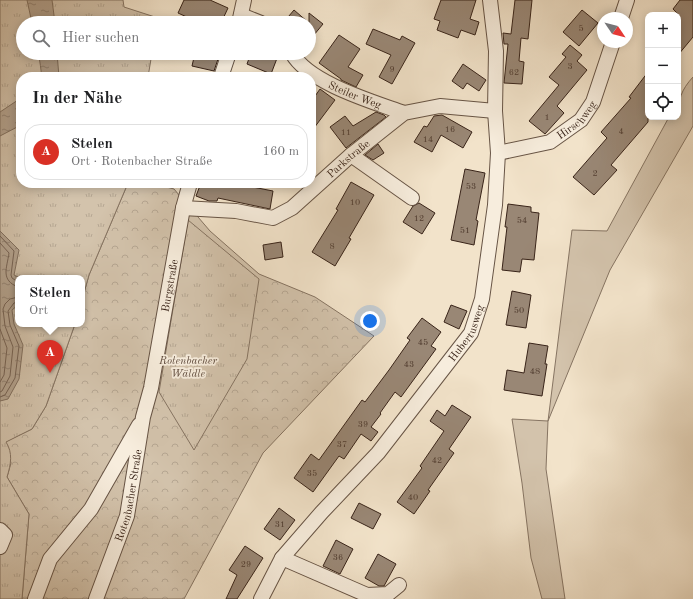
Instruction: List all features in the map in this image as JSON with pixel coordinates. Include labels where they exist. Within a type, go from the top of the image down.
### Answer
[{"type":"street","points":[[241,16],[244,0]]},
{"type":"street","name":"Hubertusweg","points":[[261,599],[282,558],[322,512],[378,453],[471,333],[482,299],[495,205],[498,153],[495,111],[496,51],[490,0]]},
{"type":"street","points":[[623,12],[627,0]]},
{"type":"street","name":"Hirschweg","points":[[498,153],[550,142],[581,120],[594,102],[611,48]]},
{"type":"street","points":[[223,72],[227,60]]},
{"type":"street","name":"Steiler Weg","points":[[299,60],[312,72]]},
{"type":"street","name":"Steiler Weg","points":[[316,75],[341,90],[404,113]]},
{"type":"street","name":"Parkstraße","points":[[316,186],[351,155],[404,113],[440,106],[495,111]]},
{"type":"street","points":[[351,155],[412,198]]},
{"type":"street","name":"Burgstraße","points":[[151,388],[183,208],[189,188]]},
{"type":"street","name":"Parkstraße","points":[[183,208],[236,211],[273,218],[292,208],[314,188]]},
{"type":"street","name":"Rotenbacher Straße","points":[[96,599],[127,516],[143,417],[151,388]]},
{"type":"street","points":[[35,599],[50,559],[91,509],[143,417]]},
{"type":"street","points":[[0,530],[4,535],[0,547]]},
{"type":"street","points":[[282,558],[367,595],[388,594],[399,586]]},
{"type":"green space","points":[[0,0],[123,0],[124,7],[152,16],[16,16],[16,60],[151,60],[149,72],[16,72],[16,188],[126,188],[89,275],[85,289],[85,275],[15,275],[15,327],[74,327],[46,406],[32,429],[6,442],[10,450],[11,459],[7,477],[29,514],[22,599],[0,599]]},
{"type":"green space","points":[[693,77],[693,126],[610,270],[548,421],[572,230],[607,231],[667,120],[681,120],[681,96]]},
{"type":"green space","name":"Rotenbacher Wäldle","points":[[126,188],[170,188],[174,189],[210,231],[259,274],[315,297],[374,336],[263,453],[184,599],[22,599],[29,514],[7,477],[11,463],[5,442],[32,429],[46,406],[74,327],[85,327],[85,289],[89,275]]},
{"type":"green space","name":"Rotenbacher Wäldle","points":[[188,220],[259,279],[247,359],[194,450],[159,392]]},
{"type":"green space","points":[[512,419],[548,421],[546,469],[565,599],[542,599],[531,558],[522,483]]},
{"type":"water","points":[[27,0],[52,0],[54,16],[30,16]]},
{"type":"water","points":[[40,60],[58,60],[59,72],[41,71]]},
{"type":"water","points":[[16,101],[16,128],[0,136],[0,112]]},
{"type":"water","points":[[0,231],[19,250],[14,275],[15,308],[12,310],[14,324],[23,345],[19,379],[8,399],[0,401]]},
{"type":"building","points":[[184,0],[210,0],[228,8],[224,16],[185,16],[178,13]]},
{"type":"building","points":[[441,0],[476,0],[470,19],[479,22],[475,35],[461,30],[458,38],[437,30],[440,21],[434,19]]},
{"type":"building","points":[[515,0],[532,0],[528,39],[521,38],[519,61],[524,62],[522,84],[504,83],[508,44],[504,44],[503,33],[511,34]]},
{"type":"building","points":[[680,0],[693,0],[693,37],[681,51],[681,12],[676,12],[673,9]]},
{"type":"building","points":[[294,10],[301,16],[289,16]]},
{"type":"building","points":[[582,10],[597,22],[597,24],[579,46],[563,32]]},
{"type":"building","points":[[316,18],[323,24],[316,32]]},
{"type":"building","points":[[373,29],[400,40],[402,36],[415,43],[392,84],[379,77],[391,55],[366,44]]},
{"type":"building","points":[[339,35],[360,49],[348,67],[363,75],[356,87],[341,80],[319,63]]},
{"type":"building","points":[[570,45],[582,55],[577,61],[587,70],[557,106],[564,113],[545,134],[529,121],[559,85],[549,77],[566,57],[562,54]]},
{"type":"building","points":[[193,60],[218,60],[214,71],[192,66]]},
{"type":"building","points":[[248,60],[276,60],[272,72],[266,72],[247,64]]},
{"type":"building","points":[[463,64],[486,80],[479,91],[467,83],[463,89],[452,81]]},
{"type":"building","points":[[645,76],[645,120],[648,120],[648,122],[611,165],[617,170],[594,195],[573,177],[607,138],[601,132],[631,98],[629,97]]},
{"type":"building","points":[[320,89],[335,100],[316,125],[316,95]]},
{"type":"building","points":[[376,112],[386,117],[346,148],[330,127],[345,116],[353,126]]},
{"type":"building","points":[[442,115],[472,132],[463,148],[441,135],[432,152],[414,142],[424,126],[427,127],[434,116]]},
{"type":"building","points":[[378,144],[384,153],[373,160],[365,155]]},
{"type":"building","points":[[465,169],[485,173],[476,220],[478,221],[474,245],[451,240]]},
{"type":"building","points":[[351,182],[374,195],[349,238],[351,239],[335,266],[312,252],[338,210],[336,209]]},
{"type":"building","points":[[199,188],[258,188],[273,191],[270,209],[218,198],[217,201],[209,201],[196,196]]},
{"type":"building","points":[[419,203],[435,213],[422,234],[403,222],[413,206]]},
{"type":"building","points":[[508,204],[531,207],[531,212],[539,213],[534,260],[522,259],[520,272],[502,270]]},
{"type":"building","points":[[281,242],[283,257],[265,260],[263,245]]},
{"type":"building","points":[[512,291],[531,295],[526,328],[506,325]]},
{"type":"building","points":[[451,305],[467,311],[459,329],[444,322]]},
{"type":"building","points":[[422,318],[441,332],[431,346],[436,349],[401,397],[395,392],[380,413],[381,414],[371,427],[378,432],[371,441],[361,434],[344,459],[339,456],[313,492],[294,478],[311,454],[319,460],[362,400],[365,402],[389,370],[410,340],[407,338]]},
{"type":"building","points":[[529,343],[548,346],[542,396],[504,390],[507,370],[524,373]]},
{"type":"building","points":[[452,405],[471,417],[449,449],[454,453],[428,490],[430,491],[414,514],[397,502],[422,468],[420,466],[444,431],[430,421],[437,410],[445,416]]},
{"type":"building","points":[[359,503],[381,514],[373,529],[351,518]]},
{"type":"building","points":[[279,508],[295,520],[280,540],[264,529]]},
{"type":"building","points":[[336,540],[353,549],[340,574],[323,566]]},
{"type":"building","points":[[245,546],[263,558],[237,599],[226,599],[237,575],[229,570]]},
{"type":"building","points":[[378,554],[396,564],[384,586],[379,586],[365,578]]},
{"type":"place","name":"Stelen","points":[[50,373]]}]
